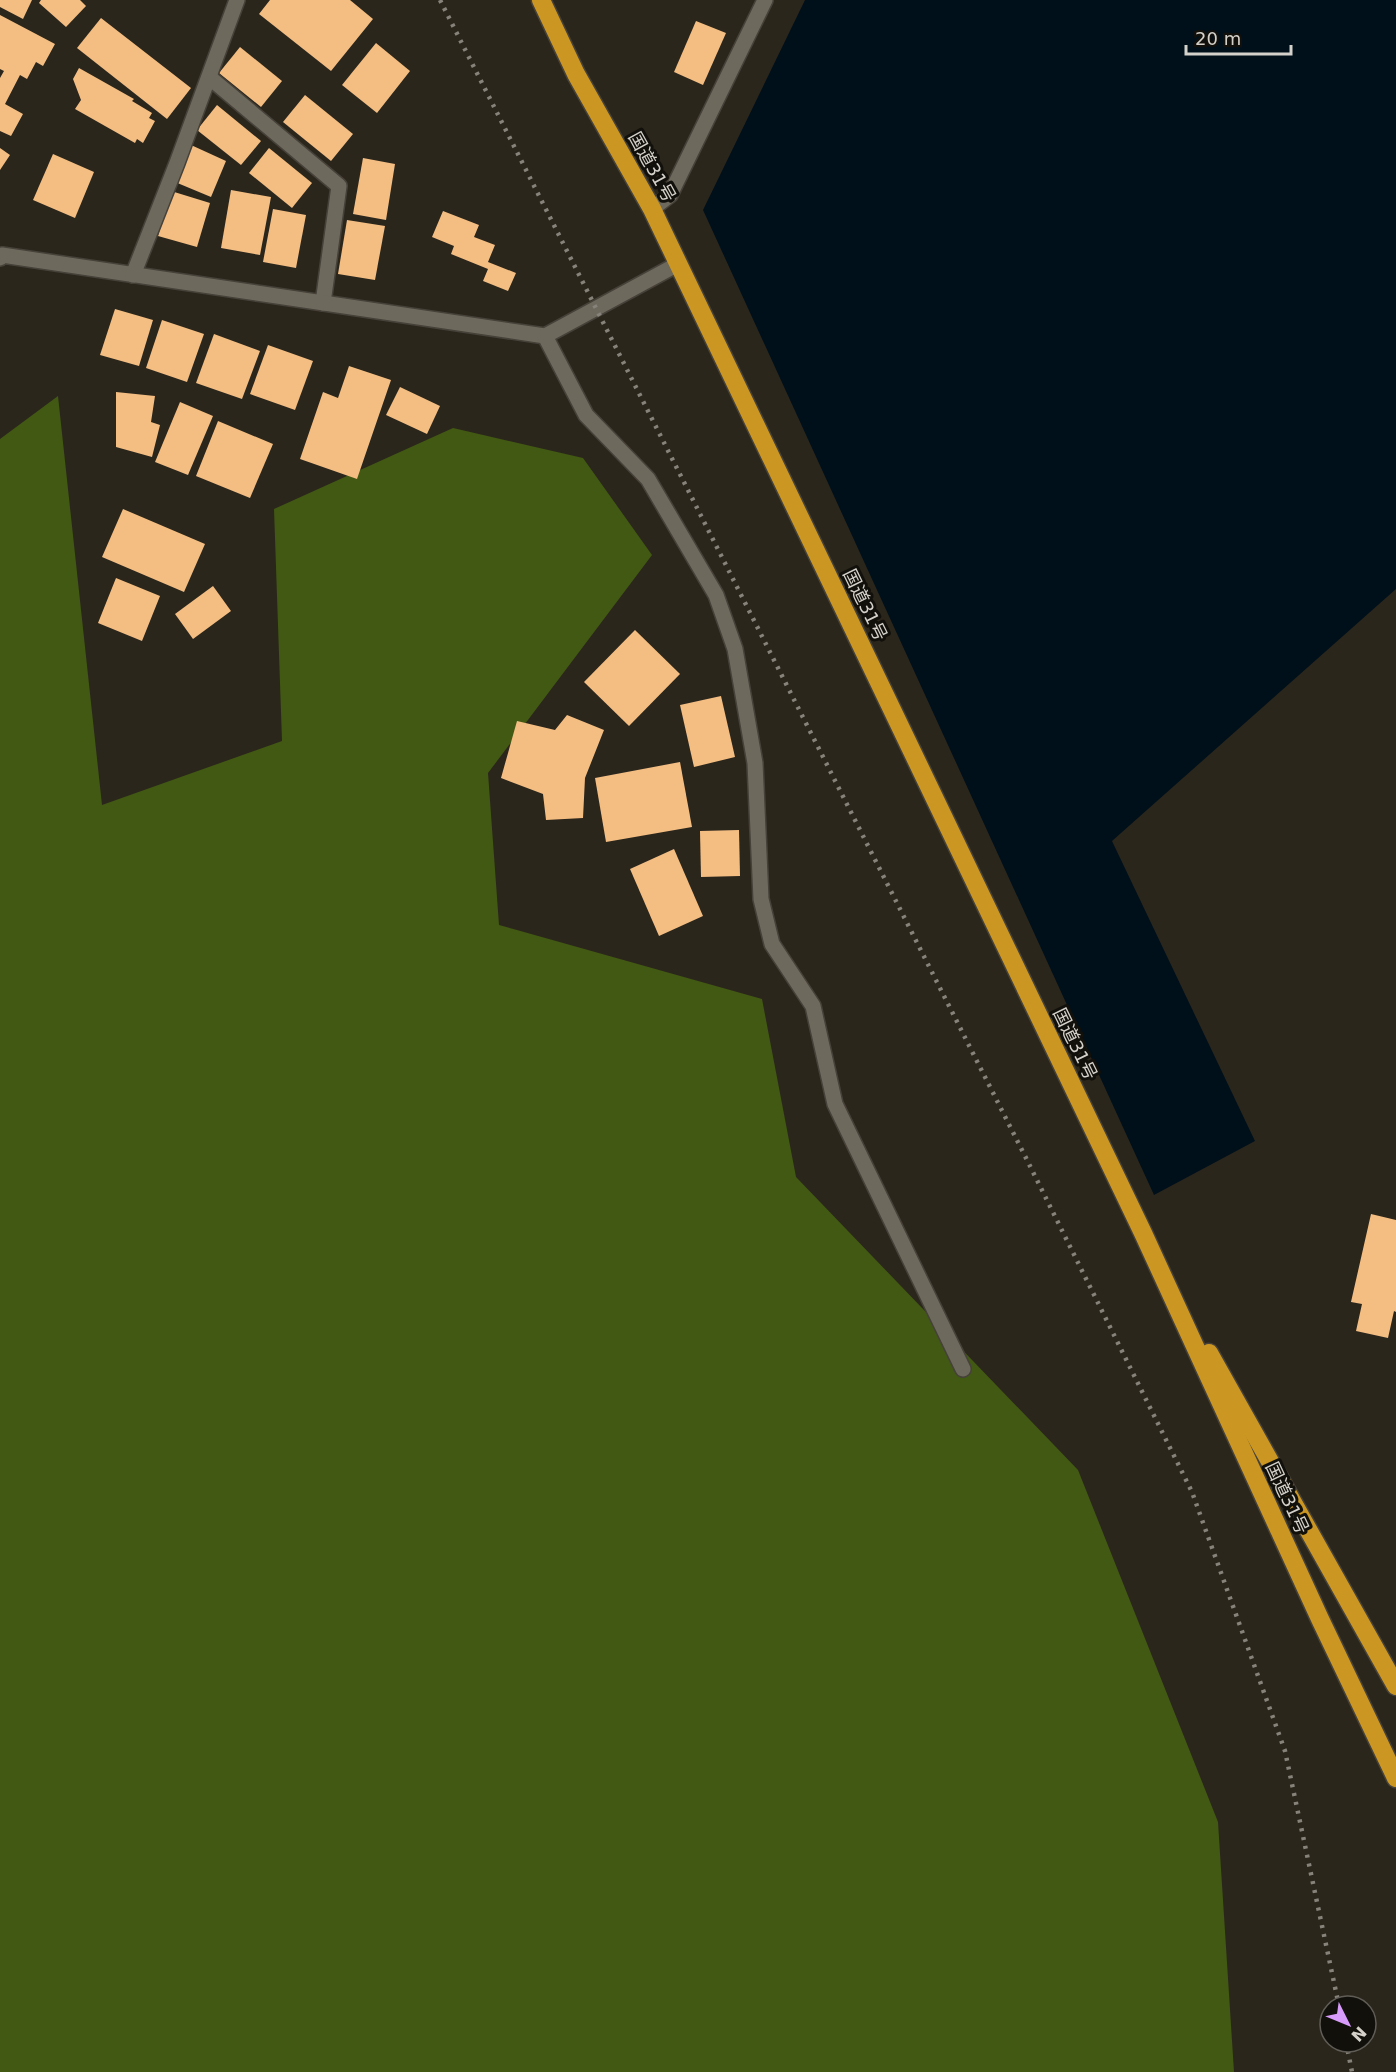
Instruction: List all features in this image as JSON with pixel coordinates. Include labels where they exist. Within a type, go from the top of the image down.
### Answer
[{"type":"highway","name":"国道31号","points":[[541,0],[576,74],[652,209],[1143,1233],[1320,1619],[1396,1778]]},
{"type":"highway","name":"国道31号","points":[[1143,1233],[1396,1686]]},
{"type":"street","points":[[133,275],[237,0]]},
{"type":"street","points":[[652,209],[670,195],[765,0]]},
{"type":"street","points":[[209,77],[339,186],[323,303]]},
{"type":"street","points":[[0,258],[2,255],[545,336],[678,264]]},
{"type":"street","points":[[545,336],[586,415],[648,479],[716,595],[735,649],[755,763],[761,899],[772,944],[813,1006],[835,1104],[963,1369]]},
{"type":"green space","points":[[58,396],[102,805],[282,741],[274,509],[453,428],[583,458],[652,555],[488,773],[499,925],[762,999],[796,1177],[1078,1470],[1218,1822],[1234,2072],[0,2072],[0,439]]},
{"type":"water","points":[[805,0],[1396,0],[1396,589],[1112,841],[1255,1141],[1154,1195],[703,210]]},
{"type":"building","points":[[0,0],[32,0],[23,19],[0,7]]},
{"type":"building","points":[[41,0],[80,0],[86,6],[66,27],[39,3]]},
{"type":"building","points":[[270,0],[350,0],[373,19],[331,71],[259,14]]},
{"type":"building","points":[[0,15],[55,44],[43,66],[36,62],[27,79],[20,75],[5,104],[23,114],[11,136],[0,131],[0,78],[4,71],[0,69]]},
{"type":"building","points":[[101,18],[191,88],[167,119],[77,48]]},
{"type":"building","points":[[696,21],[726,33],[703,85],[674,72]]},
{"type":"building","points":[[376,43],[410,71],[377,113],[342,85]]},
{"type":"building","points":[[240,47],[282,81],[261,107],[219,73]]},
{"type":"building","points":[[79,68],[134,99],[132,101],[152,113],[149,118],[155,121],[143,143],[137,139],[135,143],[75,109],[81,100],[73,79]]},
{"type":"building","points":[[305,95],[353,134],[331,161],[283,122]]},
{"type":"building","points":[[217,105],[261,141],[241,165],[197,130]]},
{"type":"building","points":[[191,145],[226,161],[211,197],[175,182]]},
{"type":"building","points":[[0,148],[10,155],[0,170]]},
{"type":"building","points":[[269,148],[312,183],[292,208],[249,173]]},
{"type":"building","points":[[53,154],[94,172],[75,218],[33,200]]},
{"type":"building","points":[[363,158],[395,164],[386,220],[353,214]]},
{"type":"building","points":[[231,190],[271,197],[260,255],[221,248]]},
{"type":"building","points":[[171,191],[210,203],[197,247],[158,236]]},
{"type":"building","points":[[273,209],[306,215],[296,268],[263,262]]},
{"type":"building","points":[[443,211],[479,225],[474,237],[495,245],[488,262],[516,273],[508,291],[483,281],[488,269],[451,254],[454,246],[432,237]]},
{"type":"building","points":[[347,220],[385,226],[375,280],[338,274]]},
{"type":"building","points":[[115,309],[153,320],[139,366],[100,355]]},
{"type":"building","points":[[162,320],[204,334],[187,382],[146,368]]},
{"type":"building","points":[[214,334],[260,351],[242,399],[196,383]]},
{"type":"building","points":[[268,345],[313,361],[295,410],[250,394]]},
{"type":"building","points":[[349,366],[391,380],[357,479],[300,459],[323,392],[338,398]]},
{"type":"building","points":[[400,387],[440,406],[427,434],[386,415]]},
{"type":"building","points":[[116,392],[155,396],[151,422],[160,425],[152,457],[116,447]]},
{"type":"building","points":[[180,402],[213,416],[188,475],[155,462]]},
{"type":"building","points":[[218,421],[273,444],[250,498],[196,476]]},
{"type":"building","points":[[123,509],[205,544],[184,592],[102,557]]},
{"type":"building","points":[[116,578],[160,596],[142,641],[98,623]]},
{"type":"building","points":[[213,586],[231,611],[193,639],[175,614]]},
{"type":"building","points":[[635,630],[680,674],[629,726],[584,682]]},
{"type":"building","points":[[721,696],[735,757],[694,767],[680,705]]},
{"type":"building","points":[[567,715],[604,730],[585,778],[583,818],[546,820],[543,794],[501,778],[517,721],[555,730]]},
{"type":"building","points":[[680,762],[692,827],[606,842],[595,778]]},
{"type":"building","points":[[739,830],[740,876],[701,877],[700,831]]},
{"type":"building","points":[[674,849],[703,916],[659,936],[630,869]]},
{"type":"building","points":[[1371,1214],[1396,1220],[1396,1312],[1394,1311],[1388,1338],[1356,1331],[1362,1304],[1351,1302]]},
{"type":"railway","points":[[440,0],[1027,1160],[1192,1492],[1285,1751],[1336,1994]]},
{"type":"railway","points":[[1348,2054],[1352,2072]]}]
